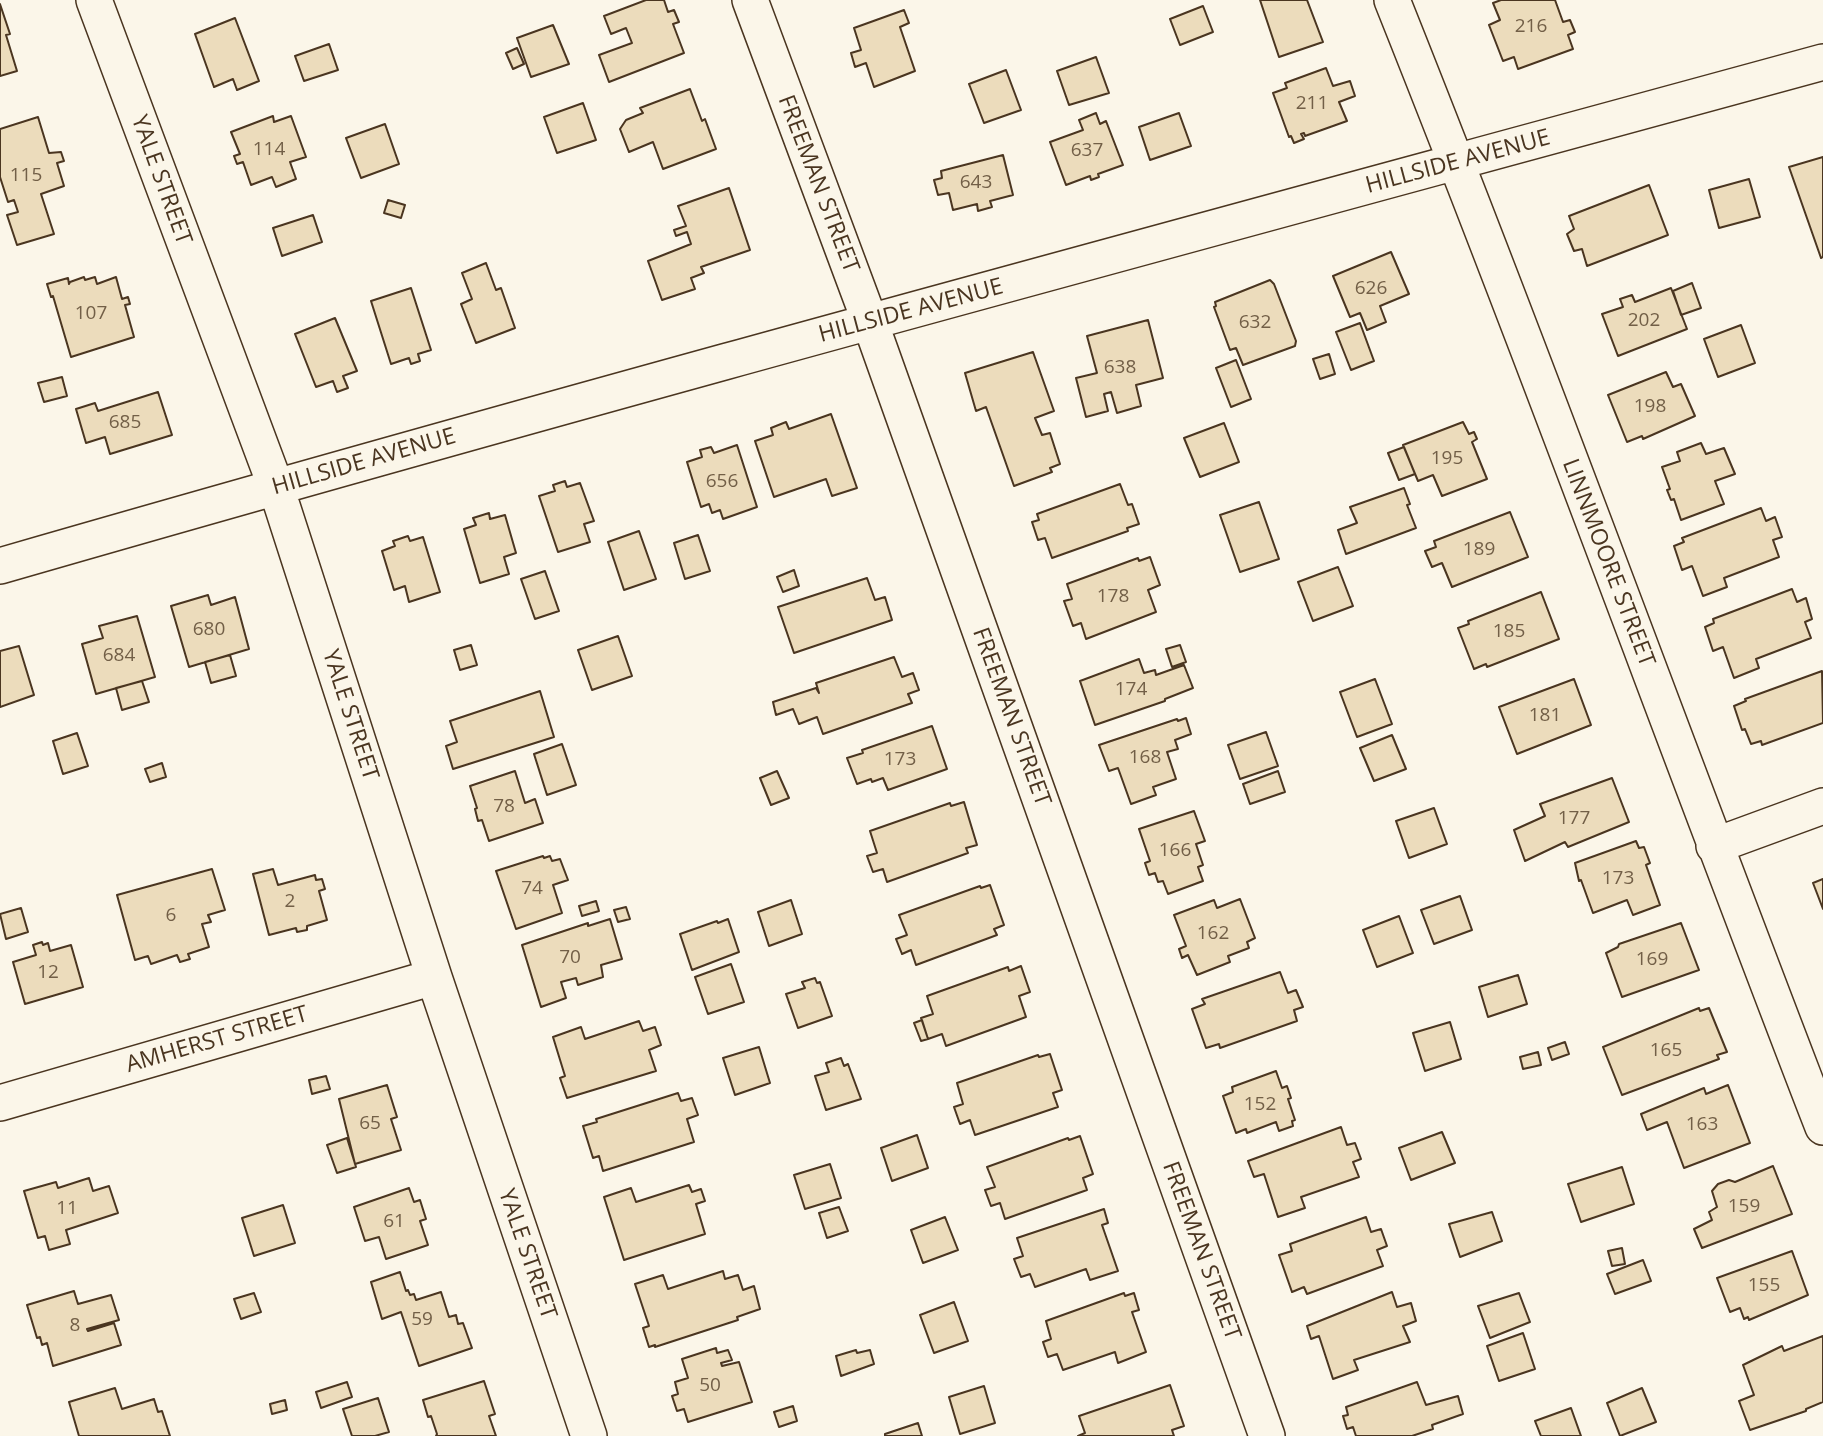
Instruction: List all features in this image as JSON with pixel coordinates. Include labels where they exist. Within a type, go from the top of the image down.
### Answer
[{"type":"street","name":"YALE STREET","points":[[94,0],[276,486],[434,977],[589,1436]]},
{"type":"street","name":"FREEMAN STREET","points":[[750,0],[870,322],[1267,1436]]},
{"type":"street","name":"LINNMOORE STREET","points":[[1392,0],[1457,162],[1714,846],[1823,1127]]},
{"type":"street","name":"HILLSIDE AVENUE","points":[[0,566],[276,486],[1823,62]]},
{"type":"street","points":[[1714,846],[1823,806]]},
{"type":"street","name":"AMHERST STREET","points":[[0,1103],[434,977]]},
{"type":"building","points":[[646,0],[664,0],[668,12],[674,10],[679,22],[673,24],[684,53],[609,82],[599,55],[632,43],[626,28],[611,34],[604,16]]},
{"type":"building","points":[[1260,0],[1307,0],[1323,42],[1279,57]]},
{"type":"building","points":[[1501,0],[1555,0],[1563,22],[1570,20],[1575,32],[1568,35],[1573,49],[1518,69],[1514,57],[1503,61],[1489,25],[1500,20],[1493,3]]},
{"type":"building","points":[[0,4],[10,34],[6,35],[17,71],[0,76]]},
{"type":"building","points":[[1203,6],[1213,32],[1180,45],[1170,19]]},
{"type":"building","points":[[904,10],[909,23],[900,27],[915,71],[874,87],[866,63],[855,67],[851,53],[861,50],[854,28]]},
{"type":"building","points":[[235,18],[259,81],[237,90],[233,79],[214,87],[195,34]]},
{"type":"building","points":[[553,25],[569,64],[531,77],[517,38]]},
{"type":"building","points":[[329,44],[338,70],[304,81],[295,56]]},
{"type":"building","points":[[517,48],[524,64],[513,69],[506,53]]},
{"type":"building","points":[[1096,57],[1109,93],[1069,105],[1057,71]]},
{"type":"building","points":[[1326,68],[1333,86],[1350,81],[1355,96],[1339,102],[1347,121],[1305,136],[1304,133],[1301,134],[1304,139],[1294,143],[1291,136],[1289,137],[1273,93],[1287,88],[1285,83]]},
{"type":"building","points":[[1006,70],[1021,110],[984,123],[969,84]]},
{"type":"building","points":[[690,89],[716,149],[663,169],[653,142],[629,152],[620,129],[626,120],[643,113],[640,108]]},
{"type":"building","points":[[583,103],[596,140],[557,153],[544,117]]},
{"type":"building","points":[[1096,113],[1100,124],[1106,121],[1123,165],[1098,174],[1099,177],[1091,180],[1090,176],[1066,185],[1050,142],[1083,130],[1079,120]]},
{"type":"building","points":[[1179,113],[1191,146],[1150,160],[1139,127]]},
{"type":"building","points":[[273,116],[274,122],[291,116],[306,157],[290,162],[296,179],[276,187],[272,177],[251,185],[243,162],[237,164],[234,156],[240,154],[231,132]]},
{"type":"building","points":[[38,117],[49,153],[61,152],[64,161],[57,163],[64,186],[41,194],[54,234],[17,245],[7,215],[18,212],[14,200],[8,202],[0,177],[0,129]]},
{"type":"building","points":[[385,124],[399,164],[361,178],[346,138]]},
{"type":"building","points":[[1003,155],[1013,195],[990,201],[992,207],[978,211],[977,204],[953,210],[949,193],[938,195],[934,180],[942,178],[941,171]]},
{"type":"building","points":[[1823,157],[1823,257],[1821,258],[1789,167]]},
{"type":"building","points":[[1749,179],[1760,217],[1719,228],[1709,190]]},
{"type":"building","points":[[1649,185],[1668,235],[1587,266],[1582,249],[1574,251],[1567,234],[1574,229],[1569,216]]},
{"type":"building","points":[[729,188],[750,250],[701,267],[704,273],[691,278],[695,289],[662,300],[648,261],[691,244],[687,232],[676,236],[674,230],[686,226],[678,206]]},
{"type":"building","points":[[388,200],[405,205],[401,218],[384,213]]},
{"type":"building","points":[[313,215],[322,242],[282,256],[273,228]]},
{"type":"building","points":[[1391,252],[1409,294],[1380,306],[1386,322],[1367,330],[1360,313],[1350,317],[1333,276]]},
{"type":"building","points":[[486,263],[496,290],[501,288],[515,328],[476,343],[461,304],[472,299],[462,273]]},
{"type":"building","points":[[84,277],[85,280],[95,277],[97,284],[116,277],[122,299],[128,297],[130,304],[125,305],[134,337],[71,357],[47,284],[68,278],[69,284]]},
{"type":"building","points":[[1270,280],[1274,284],[1296,341],[1295,346],[1243,365],[1236,348],[1230,350],[1214,307],[1215,302]]},
{"type":"building","points":[[1692,283],[1701,308],[1681,315],[1673,291]]},
{"type":"building","points":[[411,288],[431,350],[418,354],[420,361],[411,364],[409,358],[391,364],[371,301]]},
{"type":"building","points":[[1671,288],[1687,329],[1618,356],[1602,314],[1623,307],[1620,299],[1632,295],[1635,302]]},
{"type":"building","points":[[335,318],[357,371],[343,376],[348,388],[337,392],[333,381],[316,387],[295,334]]},
{"type":"building","points":[[1148,320],[1163,378],[1136,385],[1141,406],[1117,413],[1111,392],[1104,394],[1108,411],[1086,417],[1076,378],[1097,373],[1087,336]]},
{"type":"building","points":[[1360,323],[1374,361],[1351,370],[1336,332]]},
{"type":"building","points":[[1741,325],[1755,363],[1718,377],[1704,339]]},
{"type":"building","points":[[1033,352],[1054,411],[1035,418],[1042,435],[1050,433],[1060,464],[1050,468],[1052,472],[1014,486],[986,407],[976,411],[965,373]]},
{"type":"building","points":[[1329,354],[1335,374],[1320,379],[1313,359]]},
{"type":"building","points":[[1236,360],[1251,399],[1231,407],[1216,368]]},
{"type":"building","points":[[1666,372],[1673,387],[1681,384],[1695,416],[1643,439],[1642,436],[1627,442],[1608,395]]},
{"type":"building","points":[[62,377],[67,396],[44,402],[38,383]]},
{"type":"building","points":[[158,392],[172,435],[110,454],[105,437],[86,443],[76,409],[95,403],[98,411]]},
{"type":"building","points":[[831,414],[857,488],[832,496],[826,479],[774,497],[755,441],[773,435],[771,428],[786,422],[789,429]]},
{"type":"building","points":[[1463,422],[1469,434],[1474,432],[1477,439],[1472,442],[1487,479],[1442,496],[1433,475],[1418,481],[1403,445]]},
{"type":"building","points":[[1224,423],[1239,462],[1200,477],[1184,438]]},
{"type":"building","points":[[1701,443],[1706,454],[1724,448],[1735,474],[1715,481],[1724,504],[1681,520],[1674,499],[1671,500],[1667,490],[1670,489],[1662,467],[1680,461],[1677,452]]},
{"type":"building","points":[[737,445],[757,507],[723,519],[720,510],[712,513],[709,504],[701,507],[687,462],[702,457],[700,450],[711,447],[714,453]]},
{"type":"building","points":[[1404,447],[1415,474],[1399,480],[1388,453]]},
{"type":"building","points":[[565,481],[567,487],[580,483],[594,521],[584,524],[590,542],[558,552],[539,496],[555,491],[553,485]]},
{"type":"building","points":[[1120,484],[1128,505],[1132,504],[1139,524],[1127,528],[1128,531],[1052,558],[1045,538],[1038,540],[1032,522],[1039,520],[1037,514]]},
{"type":"building","points":[[1404,488],[1416,528],[1346,554],[1338,530],[1357,523],[1350,507]]},
{"type":"building","points":[[1259,502],[1279,559],[1240,572],[1220,515]]},
{"type":"building","points":[[1761,508],[1766,521],[1775,517],[1782,537],[1773,540],[1779,557],[1724,578],[1727,587],[1703,596],[1692,566],[1682,570],[1674,546],[1684,542],[1682,538]]},
{"type":"building","points":[[1510,512],[1528,557],[1452,587],[1442,563],[1432,567],[1425,551],[1436,547],[1434,541]]},
{"type":"building","points":[[489,513],[490,519],[505,515],[516,553],[504,557],[509,574],[480,583],[464,529],[476,525],[473,518]]},
{"type":"building","points":[[639,531],[656,579],[624,590],[608,542]]},
{"type":"building","points":[[698,535],[710,571],[685,579],[674,543]]},
{"type":"building","points":[[408,536],[410,541],[423,537],[440,592],[409,602],[405,586],[394,590],[382,551],[395,546],[393,541]]},
{"type":"building","points":[[1150,557],[1160,585],[1148,590],[1156,612],[1086,639],[1081,623],[1073,626],[1064,601],[1072,599],[1067,584],[1138,558],[1139,561]]},
{"type":"building","points":[[1338,567],[1353,606],[1313,621],[1298,582]]},
{"type":"building","points":[[794,570],[799,586],[783,592],[777,577]]},
{"type":"building","points":[[545,571],[559,611],[535,619],[521,579]]},
{"type":"building","points":[[867,578],[875,600],[885,597],[892,620],[794,653],[778,607]]},
{"type":"building","points":[[1792,589],[1797,602],[1806,598],[1812,619],[1805,622],[1811,638],[1756,659],[1759,668],[1734,678],[1723,647],[1713,651],[1705,627],[1714,623],[1713,619]]},
{"type":"building","points":[[1541,592],[1559,639],[1487,667],[1486,664],[1474,669],[1458,628],[1469,624],[1468,621]]},
{"type":"building","points":[[208,595],[211,605],[235,597],[249,649],[189,667],[171,606]]},
{"type":"building","points":[[137,616],[155,677],[96,694],[82,644],[103,638],[99,626]]},
{"type":"building","points":[[618,636],[632,676],[592,690],[578,650]]},
{"type":"building","points":[[471,645],[477,665],[460,670],[454,650]]},
{"type":"building","points":[[1180,645],[1186,662],[1172,667],[1166,649]]},
{"type":"building","points":[[19,646],[34,695],[0,707],[0,651]]},
{"type":"building","points":[[230,655],[236,676],[211,683],[205,662]]},
{"type":"building","points":[[894,657],[902,677],[913,673],[919,690],[908,694],[912,703],[823,734],[817,717],[799,724],[793,709],[776,715],[773,702],[816,688],[819,693],[816,683]]},
{"type":"building","points":[[1139,659],[1144,673],[1155,670],[1156,675],[1184,665],[1193,688],[1165,701],[1095,725],[1080,681]]},
{"type":"building","points":[[1822,671],[1823,723],[1762,745],[1761,741],[1751,744],[1745,729],[1742,730],[1734,706],[1746,701],[1745,699]]},
{"type":"building","points":[[1375,679],[1392,724],[1357,737],[1340,692]]},
{"type":"building","points":[[1574,679],[1591,725],[1517,754],[1499,707]]},
{"type":"building","points":[[142,681],[149,702],[122,710],[116,688]]},
{"type":"building","points":[[540,691],[554,737],[453,769],[446,746],[457,742],[450,721]]},
{"type":"building","points":[[1186,718],[1191,734],[1175,740],[1178,749],[1167,752],[1176,779],[1153,787],[1156,795],[1131,804],[1118,768],[1109,771],[1099,745]]},
{"type":"building","points":[[932,726],[947,769],[888,790],[883,778],[857,784],[847,758],[863,753],[862,750]]},
{"type":"building","points":[[1266,732],[1278,766],[1240,779],[1228,745]]},
{"type":"building","points":[[77,733],[88,766],[63,774],[53,741]]},
{"type":"building","points":[[1392,735],[1406,769],[1374,781],[1360,748]]},
{"type":"building","points":[[562,744],[576,785],[547,795],[534,754]]},
{"type":"building","points":[[162,763],[166,777],[150,782],[145,769]]},
{"type":"building","points":[[515,771],[525,803],[535,799],[543,823],[489,841],[482,820],[478,821],[470,786]]},
{"type":"building","points":[[777,771],[789,798],[771,805],[760,778]]},
{"type":"building","points":[[1278,771],[1285,792],[1250,804],[1243,784]]},
{"type":"building","points":[[1612,778],[1629,822],[1568,847],[1565,842],[1525,861],[1514,830],[1545,816],[1540,804]]},
{"type":"building","points":[[964,802],[977,845],[966,848],[968,853],[887,882],[883,869],[873,872],[867,856],[877,853],[870,831],[950,803],[951,806]]},
{"type":"building","points":[[1434,808],[1447,844],[1409,858],[1396,821]]},
{"type":"building","points":[[1194,811],[1205,841],[1196,844],[1203,865],[1198,867],[1203,881],[1168,894],[1163,881],[1158,882],[1155,873],[1149,875],[1145,863],[1150,861],[1139,829]]},
{"type":"building","points":[[1636,841],[1639,848],[1644,847],[1650,863],[1646,865],[1660,905],[1633,915],[1627,900],[1593,913],[1581,880],[1579,881],[1575,863]]},
{"type":"building","points":[[550,856],[552,861],[560,859],[568,880],[553,885],[562,913],[516,929],[496,871]]},
{"type":"building","points":[[212,869],[225,910],[208,915],[211,922],[202,924],[209,947],[188,954],[190,959],[180,962],[177,955],[151,964],[148,956],[135,960],[117,895]]},
{"type":"building","points":[[273,869],[278,885],[315,875],[316,880],[322,879],[325,889],[319,891],[327,920],[307,926],[307,930],[297,932],[296,928],[269,935],[253,874]]},
{"type":"building","points":[[1823,879],[1823,909],[1813,883]]},
{"type":"building","points":[[990,885],[1004,925],[994,929],[997,935],[916,965],[911,950],[902,954],[896,939],[907,935],[899,915],[980,886]]},
{"type":"building","points":[[1460,896],[1472,930],[1434,944],[1421,910]]},
{"type":"building","points":[[1240,899],[1255,938],[1247,942],[1249,948],[1228,956],[1230,962],[1197,975],[1188,955],[1182,958],[1179,949],[1186,946],[1174,915],[1214,900],[1217,908]]},
{"type":"building","points":[[791,900],[802,934],[769,946],[758,912]]},
{"type":"building","points":[[596,901],[599,911],[582,916],[579,906]]},
{"type":"building","points":[[626,907],[630,919],[618,922],[614,910]]},
{"type":"building","points":[[21,908],[28,932],[6,939],[0,914]]},
{"type":"building","points":[[1399,916],[1413,953],[1377,967],[1363,930]]},
{"type":"building","points":[[610,919],[622,959],[601,965],[603,977],[578,985],[576,978],[561,982],[566,998],[541,1007],[522,945],[588,923],[588,926]]},
{"type":"building","points":[[728,919],[739,952],[692,970],[680,934]]},
{"type":"building","points":[[1681,923],[1699,970],[1622,997],[1606,953],[1619,944]]},
{"type":"building","points":[[42,942],[43,945],[48,943],[50,951],[71,945],[83,987],[25,1004],[13,962],[36,955],[33,945]]},
{"type":"building","points":[[731,964],[744,1002],[708,1014],[695,977]]},
{"type":"building","points":[[1021,966],[1030,992],[1019,996],[1026,1017],[946,1046],[942,1034],[928,1039],[921,1018],[933,1014],[927,996],[1008,967],[1009,971]]},
{"type":"building","points":[[1280,972],[1288,993],[1296,990],[1303,1007],[1294,1010],[1297,1021],[1220,1048],[1219,1044],[1206,1048],[1192,1009],[1205,1004],[1202,999]]},
{"type":"building","points":[[1518,975],[1527,1004],[1488,1017],[1479,987]]},
{"type":"building","points":[[815,978],[817,983],[820,982],[832,1016],[798,1028],[786,994],[805,988],[802,982]]},
{"type":"building","points":[[1699,1008],[1700,1011],[1709,1008],[1727,1052],[1717,1055],[1719,1059],[1622,1095],[1603,1047]]},
{"type":"building","points":[[922,1020],[928,1039],[921,1041],[914,1023]]},
{"type":"building","points":[[639,1021],[643,1031],[655,1027],[661,1045],[649,1050],[656,1071],[567,1098],[560,1078],[565,1076],[553,1037],[581,1027],[585,1039]]},
{"type":"building","points":[[1450,1022],[1461,1059],[1425,1071],[1413,1033]]},
{"type":"building","points":[[1565,1042],[1569,1054],[1552,1060],[1548,1048]]},
{"type":"building","points":[[759,1047],[770,1083],[735,1095],[723,1058]]},
{"type":"building","points":[[1538,1052],[1541,1065],[1523,1069],[1520,1057]]},
{"type":"building","points":[[1050,1054],[1062,1090],[1053,1093],[1058,1107],[975,1135],[970,1120],[960,1124],[954,1107],[963,1104],[957,1083],[1038,1055]]},
{"type":"building","points":[[841,1058],[844,1066],[848,1064],[861,1099],[826,1110],[815,1076],[829,1072],[826,1063]]},
{"type":"building","points":[[1276,1071],[1282,1088],[1287,1086],[1291,1098],[1288,1099],[1295,1120],[1292,1121],[1293,1126],[1279,1131],[1276,1122],[1247,1133],[1246,1129],[1236,1133],[1223,1096],[1233,1092],[1232,1087]]},
{"type":"building","points":[[326,1076],[330,1089],[312,1094],[309,1080]]},
{"type":"building","points":[[387,1085],[397,1117],[391,1119],[401,1150],[355,1164],[339,1099]]},
{"type":"building","points":[[1728,1085],[1750,1143],[1684,1168],[1667,1122],[1647,1130],[1641,1114],[1704,1088],[1706,1094]]},
{"type":"building","points":[[678,1093],[681,1101],[692,1098],[698,1115],[687,1119],[694,1142],[603,1171],[599,1156],[593,1158],[583,1126],[597,1122],[596,1119]]},
{"type":"building","points":[[1341,1127],[1347,1145],[1355,1143],[1361,1159],[1353,1162],[1359,1177],[1301,1197],[1305,1208],[1278,1217],[1264,1174],[1254,1177],[1248,1161]]},
{"type":"building","points":[[1442,1132],[1455,1163],[1411,1180],[1399,1148]]},
{"type":"building","points":[[917,1135],[928,1168],[892,1181],[881,1148]]},
{"type":"building","points":[[1080,1136],[1093,1174],[1083,1178],[1087,1190],[1005,1219],[1000,1203],[991,1206],[985,1190],[995,1187],[987,1167]]},
{"type":"building","points":[[347,1138],[356,1167],[337,1173],[327,1145]]},
{"type":"building","points":[[830,1164],[841,1198],[805,1209],[794,1175]]},
{"type":"building","points":[[1773,1166],[1792,1214],[1702,1248],[1694,1229],[1712,1220],[1709,1212],[1717,1207],[1712,1191],[1718,1184],[1729,1180],[1735,1182]]},
{"type":"building","points":[[1622,1167],[1634,1204],[1581,1222],[1568,1184]]},
{"type":"building","points":[[89,1178],[93,1191],[109,1186],[118,1213],[66,1230],[70,1244],[49,1250],[45,1236],[38,1238],[24,1191],[56,1182],[58,1188]]},
{"type":"building","points":[[689,1185],[692,1192],[701,1189],[705,1201],[696,1204],[705,1234],[624,1260],[604,1197],[631,1188],[636,1202]]},
{"type":"building","points":[[409,1188],[414,1202],[420,1200],[426,1219],[420,1221],[428,1245],[386,1259],[379,1237],[365,1241],[354,1207]]},
{"type":"building","points":[[283,1205],[295,1243],[254,1256],[242,1218]]},
{"type":"building","points":[[839,1207],[848,1231],[827,1238],[819,1213]]},
{"type":"building","points":[[1104,1209],[1108,1223],[1102,1225],[1118,1271],[1090,1280],[1086,1269],[1035,1287],[1030,1274],[1021,1277],[1014,1259],[1023,1256],[1017,1238]]},
{"type":"building","points":[[1492,1212],[1502,1241],[1460,1257],[1449,1224]]},
{"type":"building","points":[[945,1217],[958,1250],[923,1263],[911,1230]]},
{"type":"building","points":[[1366,1217],[1371,1232],[1381,1229],[1387,1246],[1377,1250],[1383,1266],[1307,1294],[1304,1287],[1292,1292],[1279,1255],[1292,1251],[1290,1244]]},
{"type":"building","points":[[1622,1248],[1625,1264],[1612,1266],[1608,1251]]},
{"type":"building","points":[[1792,1251],[1808,1295],[1749,1320],[1748,1317],[1744,1319],[1740,1308],[1730,1312],[1717,1278]]},
{"type":"building","points":[[1643,1260],[1651,1281],[1615,1294],[1607,1274]]},
{"type":"building","points":[[723,1271],[725,1279],[738,1275],[743,1290],[754,1286],[760,1309],[737,1317],[738,1320],[649,1347],[643,1328],[649,1326],[635,1284],[663,1275],[668,1289]]},
{"type":"building","points":[[400,1272],[406,1291],[408,1290],[410,1295],[414,1294],[416,1300],[441,1292],[449,1317],[456,1315],[458,1324],[463,1323],[472,1348],[419,1366],[401,1312],[382,1319],[371,1282]]},
{"type":"building","points":[[74,1291],[78,1304],[111,1295],[119,1320],[87,1329],[88,1331],[114,1323],[121,1345],[53,1366],[47,1343],[42,1345],[40,1337],[37,1338],[27,1305]]},
{"type":"building","points":[[1392,1292],[1397,1307],[1411,1303],[1416,1321],[1403,1326],[1410,1342],[1354,1360],[1358,1370],[1333,1379],[1319,1336],[1311,1339],[1307,1326]]},
{"type":"building","points":[[254,1293],[261,1312],[241,1319],[234,1299]]},
{"type":"building","points":[[1124,1293],[1125,1296],[1134,1293],[1139,1310],[1132,1312],[1146,1352],[1118,1363],[1115,1352],[1063,1370],[1057,1354],[1048,1357],[1043,1342],[1051,1339],[1046,1321]]},
{"type":"building","points":[[1519,1293],[1530,1322],[1490,1338],[1478,1306]]},
{"type":"building","points":[[954,1302],[968,1341],[934,1353],[920,1315]]},
{"type":"building","points":[[1523,1333],[1535,1369],[1499,1381],[1487,1346]]},
{"type":"building","points":[[1823,1336],[1823,1402],[1806,1411],[1750,1430],[1739,1401],[1754,1395],[1743,1365],[1782,1346],[1784,1351]]},
{"type":"building","points":[[716,1348],[717,1353],[728,1350],[732,1360],[721,1363],[722,1366],[739,1362],[752,1402],[688,1422],[684,1409],[677,1411],[672,1396],[678,1394],[675,1382],[688,1378],[682,1359]]},
{"type":"building","points":[[856,1350],[857,1353],[870,1350],[874,1364],[841,1376],[836,1356]]},
{"type":"building","points":[[484,1381],[495,1414],[489,1416],[496,1436],[436,1436],[423,1400]]},
{"type":"building","points":[[347,1382],[352,1397],[321,1408],[316,1392]]},
{"type":"building","points":[[1417,1382],[1426,1405],[1458,1396],[1463,1414],[1432,1425],[1433,1429],[1412,1436],[1356,1436],[1353,1427],[1347,1429],[1343,1416],[1348,1415],[1346,1407]]},
{"type":"building","points":[[1170,1385],[1184,1426],[1172,1430],[1174,1436],[1078,1436],[1085,1433],[1079,1416]]},
{"type":"building","points":[[984,1386],[995,1423],[960,1434],[949,1397]]},
{"type":"building","points":[[115,1388],[122,1409],[154,1399],[158,1412],[162,1411],[170,1436],[79,1436],[69,1402]]},
{"type":"building","points":[[1642,1388],[1656,1422],[1620,1436],[1607,1403]]},
{"type":"building","points":[[378,1398],[389,1432],[375,1436],[352,1436],[343,1409]]},
{"type":"building","points":[[285,1400],[287,1410],[272,1414],[270,1404]]},
{"type":"building","points":[[793,1406],[797,1421],[779,1427],[774,1412]]},
{"type":"building","points":[[1571,1408],[1581,1436],[1541,1436],[1535,1421]]},
{"type":"building","points":[[918,1423],[922,1436],[885,1436],[885,1434]]}]
